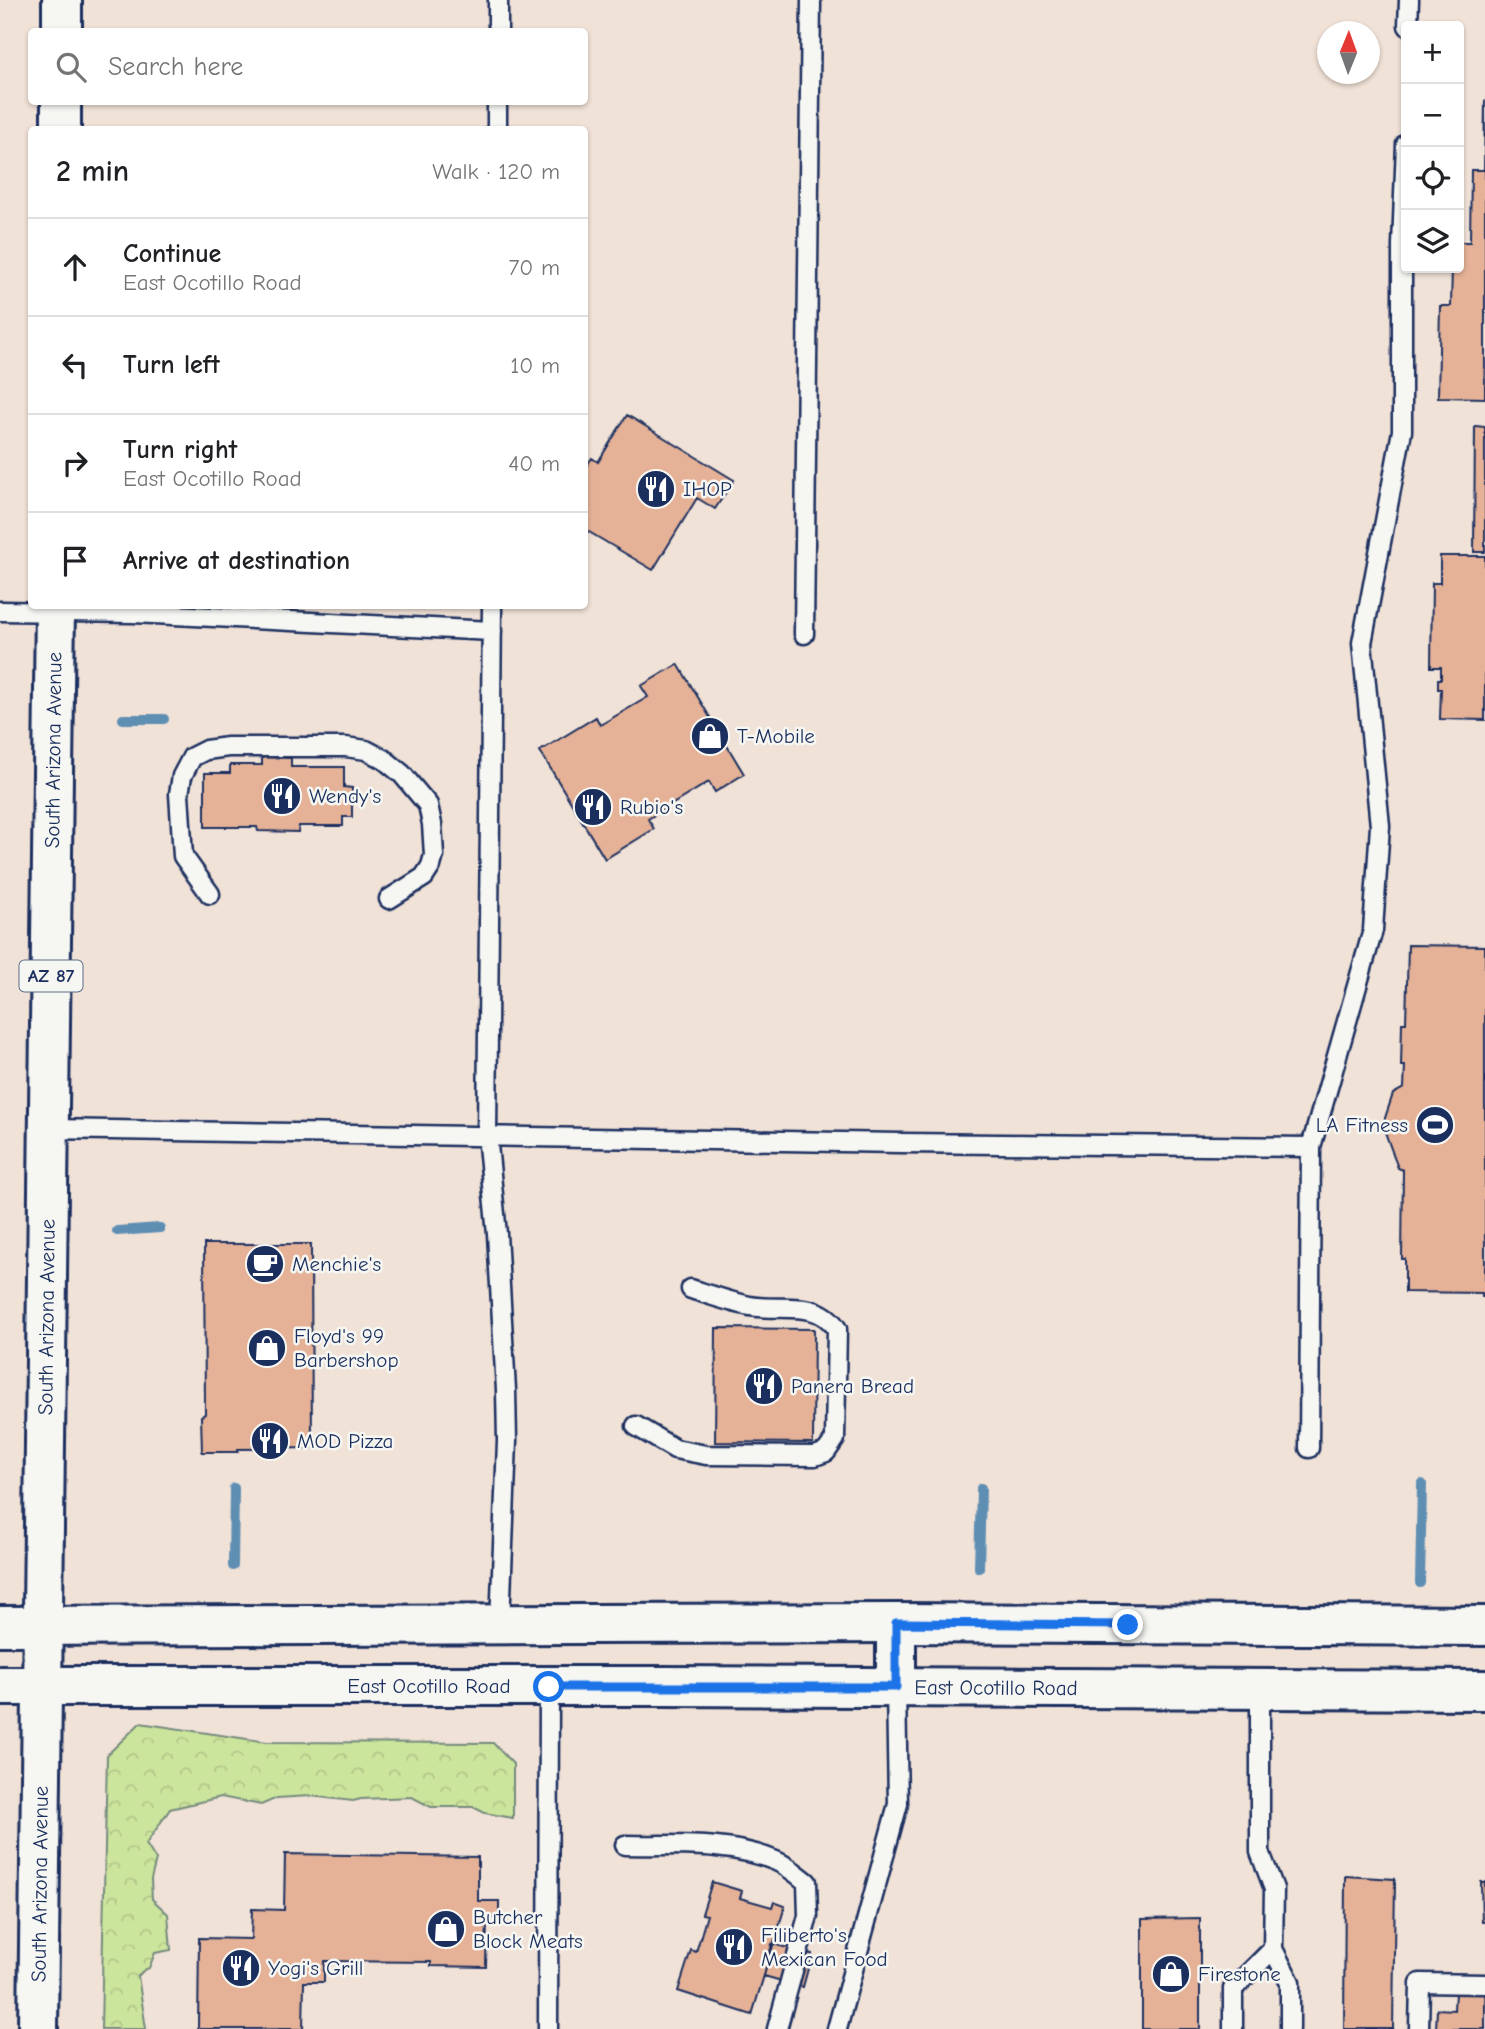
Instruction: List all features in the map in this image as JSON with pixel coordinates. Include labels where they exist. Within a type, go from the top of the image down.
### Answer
[{"type":"main road","points":[[62,0],[62,28]]},
{"type":"main road","points":[[61,105],[61,126]]},
{"type":"main road","name":"South Arizona Avenue","points":[[38,2029],[55,609]]},
{"type":"main road","points":[[0,1626],[896,1623],[1485,1626]]},
{"type":"main road","points":[[896,1623],[896,1687]]},
{"type":"main road","name":"East Ocotillo Road","points":[[0,1686],[1485,1690]]},
{"type":"lane","points":[[498,0],[498,28]]},
{"type":"lane","points":[[804,634],[811,0]]},
{"type":"lane","points":[[1408,21],[1409,0]]},
{"type":"lane","points":[[497,126],[498,105]]},
{"type":"lane","points":[[1309,1448],[1311,1147],[1373,930],[1380,826],[1362,643],[1402,431],[1402,245],[1406,147]]},
{"type":"lane","points":[[0,611],[37,609]]},
{"type":"lane","points":[[74,609],[492,631]]},
{"type":"lane","points":[[492,609],[487,1135],[497,1234],[506,1390],[507,1441],[500,1624]]},
{"type":"lane","points":[[211,894],[183,856],[179,794],[182,776],[192,757],[206,750],[228,747],[346,747],[366,750],[385,760],[402,774],[428,805],[434,855],[431,866],[424,877],[389,899]]},
{"type":"lane","points":[[49,1129],[1311,1147]]},
{"type":"lane","points":[[636,1426],[675,1449],[706,1455],[815,1456],[826,1452],[835,1439],[837,1329],[831,1320],[812,1310],[753,1307],[691,1289]]},
{"type":"lane","points":[[548,2029],[549,1687]]},
{"type":"lane","points":[[837,2029],[898,1804],[896,1687]]},
{"type":"lane","points":[[1260,1689],[1260,1852],[1274,1889],[1273,1949],[1290,1982],[1290,2029]]},
{"type":"lane","points":[[625,1844],[729,1848],[774,1860],[789,1867],[807,1882],[808,1916],[777,2029]]},
{"type":"lane","points":[[1233,2029],[1233,1989],[1273,1949]]},
{"type":"lane","points":[[1419,2029],[1420,1983],[1485,1984]]},
{"type":"green space","points":[[140,1723],[267,1742],[493,1743],[513,1764],[513,1818],[485,1813],[473,1807],[431,1807],[412,1797],[353,1801],[310,1796],[277,1798],[261,1805],[221,1797],[170,1809],[146,1844],[156,1860],[151,1879],[152,1899],[168,1914],[171,1950],[155,1953],[149,1968],[138,1976],[146,2029],[101,2029],[107,1755]]},
{"type":"building","points":[[1485,100],[1485,398],[1438,397],[1440,306],[1451,306],[1452,273],[1464,273],[1464,242],[1470,242],[1471,170],[1484,170]]},
{"type":"building","name":"IHOP","points":[[627,415],[734,480],[715,509],[697,498],[653,570],[588,531],[588,464],[592,458],[598,462]]},
{"type":"building","points":[[1475,426],[1485,427],[1485,552],[1474,552]]},
{"type":"building","points":[[1440,556],[1485,556],[1485,720],[1440,719],[1441,689],[1438,689],[1438,679],[1441,679],[1441,667],[1431,667],[1432,583],[1440,583]]},
{"type":"building","points":[[678,664],[744,774],[715,792],[709,782],[648,819],[654,829],[605,859],[540,751],[596,717],[600,725],[648,697],[641,686]]},
{"type":"building","points":[[262,757],[291,758],[291,767],[344,767],[344,787],[352,788],[352,817],[343,817],[343,826],[299,826],[298,832],[258,831],[257,827],[205,827],[205,773],[230,773],[230,765],[262,765]]},
{"type":"building","name":"LA Fitness","points":[[1408,945],[1485,946],[1485,1297],[1482,1297],[1482,1293],[1405,1292],[1405,1259],[1402,1259],[1403,1170],[1398,1168],[1385,1132],[1385,1118],[1393,1094],[1404,1088],[1405,1066],[1401,1066],[1402,1023],[1406,1023]]},
{"type":"building","points":[[204,1244],[311,1244],[312,1448],[202,1452],[201,1416],[205,1414]]},
{"type":"building","name":"Panera Bread","points":[[716,1328],[814,1329],[813,1443],[715,1442]]},
{"type":"building","points":[[285,1854],[478,1857],[478,1901],[499,1901],[499,1918],[487,1918],[486,1967],[431,1966],[431,1962],[324,1961],[324,1982],[304,1982],[303,2029],[198,2029],[199,1938],[251,1939],[252,1909],[284,1910]]},
{"type":"building","points":[[1345,1876],[1395,1879],[1393,2029],[1344,2029]]},
{"type":"building","name":"Filiberto's Mexican Food","points":[[712,1882],[742,1891],[740,1898],[772,1907],[774,1902],[785,1906],[752,2015],[678,1991],[691,1950],[696,1952],[707,1915],[702,1914]]},
{"type":"building","points":[[1481,1882],[1485,1882],[1485,1922],[1482,1922]]},
{"type":"building","name":"Firestone","points":[[1200,1918],[1200,2029],[1142,2029],[1142,1919]]},
{"type":"building","points":[[772,1944],[812,1954],[803,1987],[764,1976]]},
{"type":"building","points":[[1455,1992],[1485,1993],[1485,2029],[1436,2029],[1437,2009],[1454,2010]]},
{"type":"waterway","points":[[123,719],[164,719]]},
{"type":"waterway","points":[[117,1231],[160,1228]]},
{"type":"waterway","points":[[1420,1583],[1422,1484]]},
{"type":"waterway","points":[[233,1566],[234,1488]]},
{"type":"waterway","points":[[979,1568],[981,1488]]},
{"type":"place","name":"IHOP","points":[[656,489]]},
{"type":"place","name":"T-Mobile","points":[[710,736]]},
{"type":"place","name":"Wendy's","points":[[282,796]]},
{"type":"place","name":"Rubio's","points":[[593,807]]},
{"type":"place","name":"LA Fitness","points":[[1435,1125]]},
{"type":"place","name":"Menchie's","points":[[265,1264]]},
{"type":"place","name":"Floyd's 99 Barbershop","points":[[267,1348]]},
{"type":"place","name":"Panera Bread","points":[[764,1386]]},
{"type":"place","name":"MOD Pizza","points":[[270,1441]]},
{"type":"place","name":"Butcher Block Meats","points":[[446,1929]]},
{"type":"place","name":"Filiberto's Mexican Food","points":[[734,1947]]},
{"type":"place","name":"Yogi's Grill","points":[[241,1968]]},
{"type":"place","name":"Firestone","points":[[1171,1974]]},
{"type":"route","points":[[549,1687],[896,1687],[896,1623],[1128,1625]]}]
